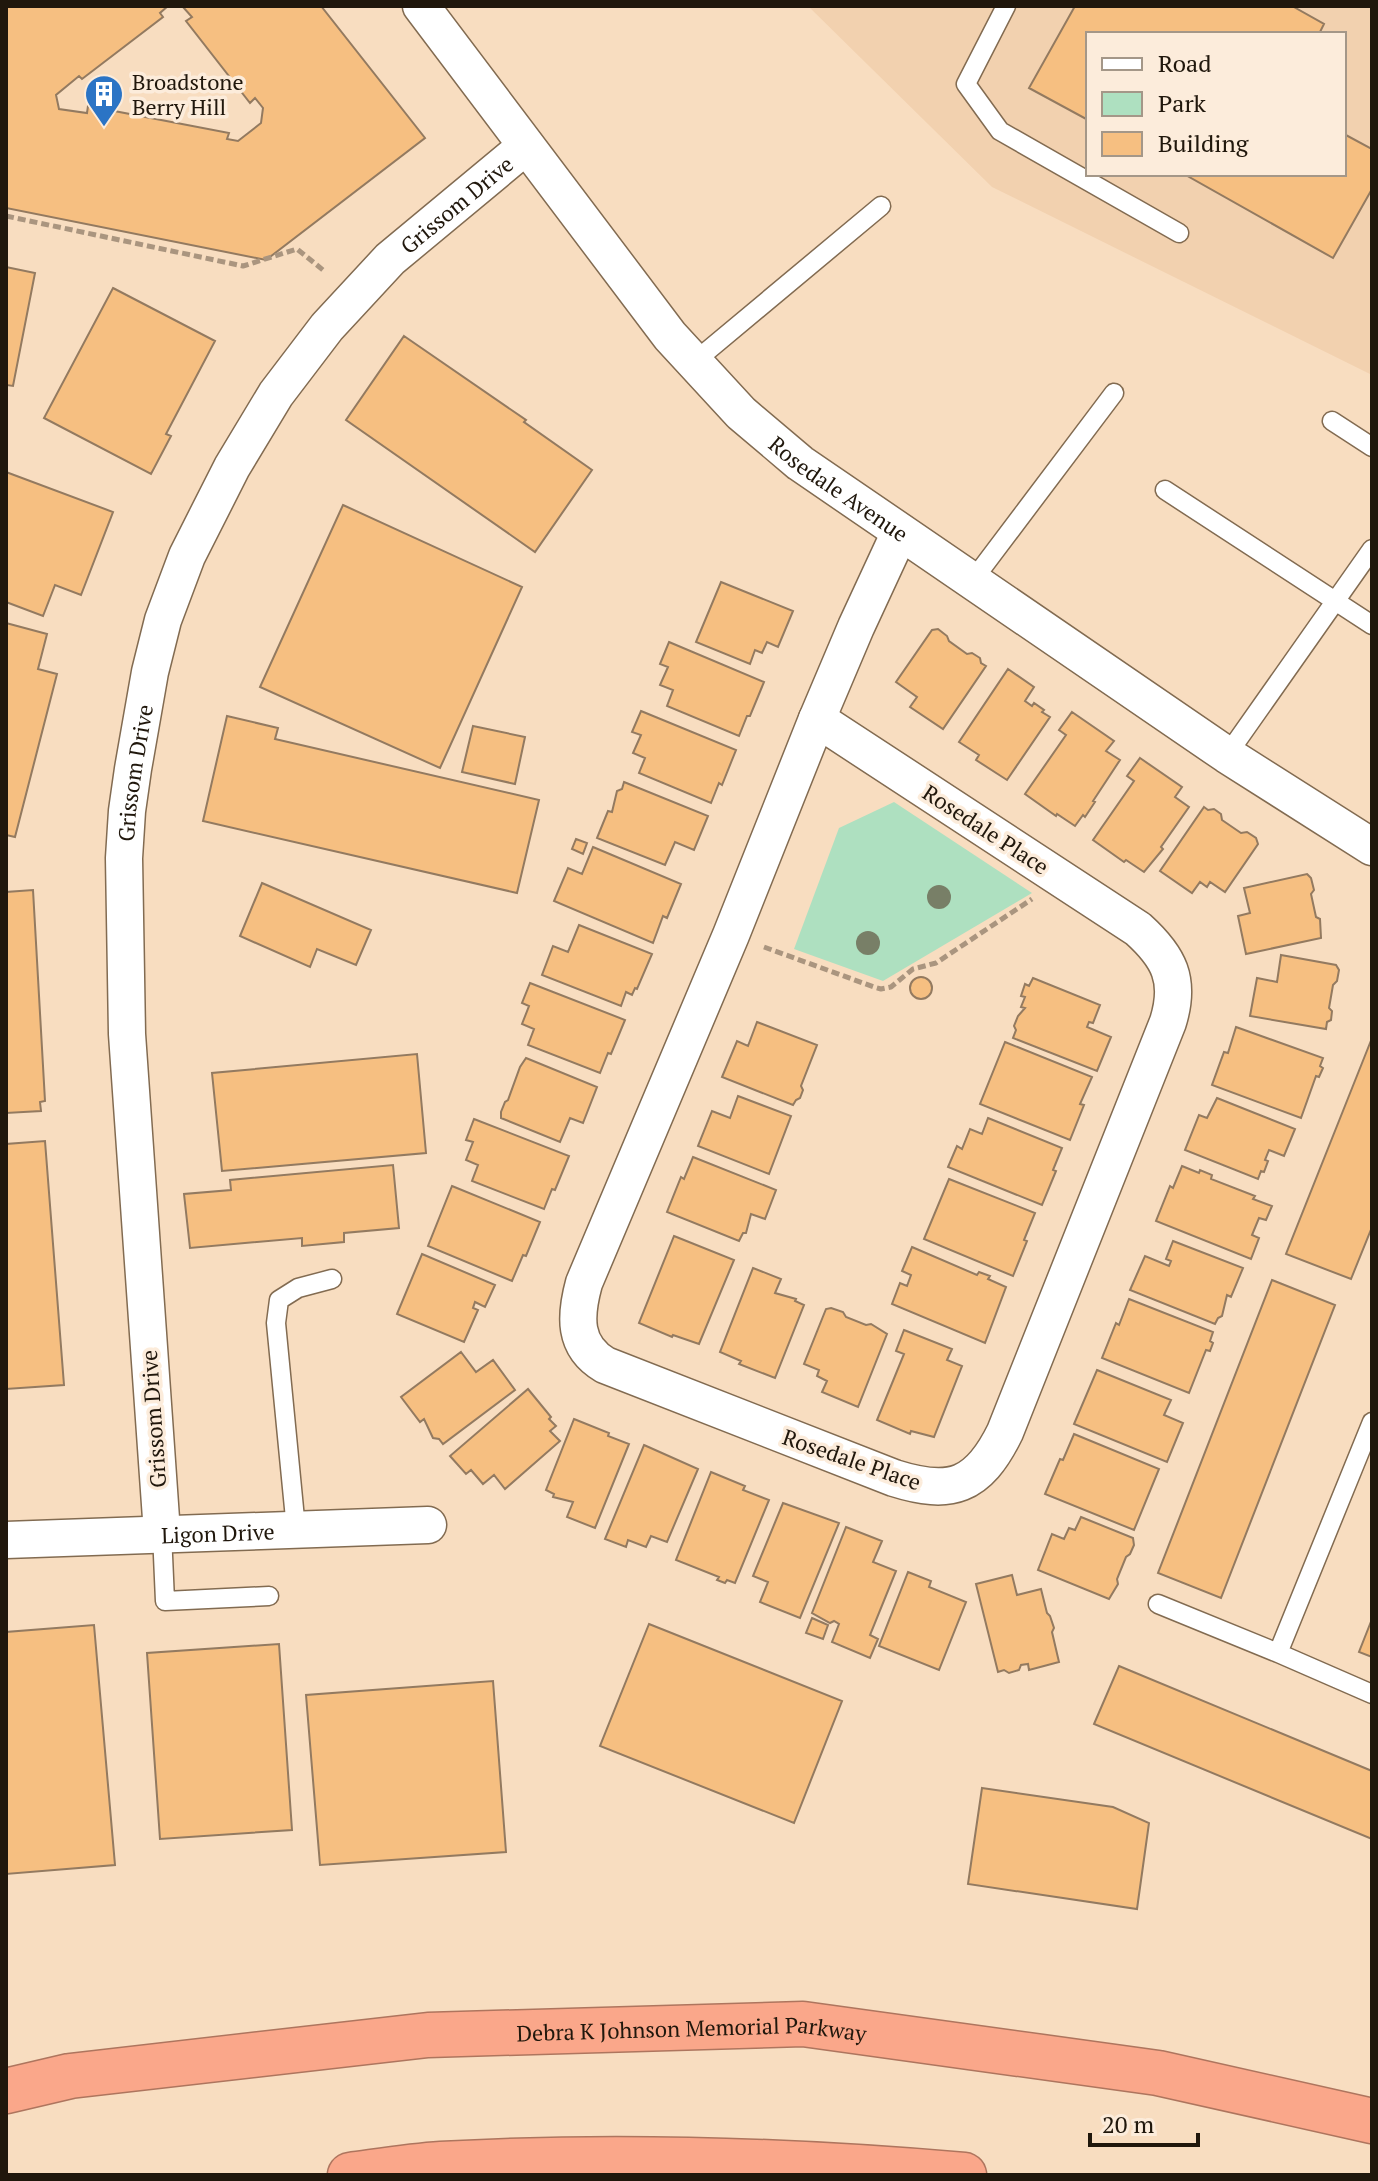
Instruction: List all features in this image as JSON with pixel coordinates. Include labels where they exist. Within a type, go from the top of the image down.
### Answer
[{"type":"highway","name":"Debra K Johnson Memorial Parkway","points":[[6,2091],[70,2076],[428,2035],[803,2024],[1158,2073],[1372,2121]]},
{"type":"highway","points":[[350,2175],[439,2165],[626,2158],[792,2162],[964,2175]]},
{"type":"street","name":"Rosedale Avenue","points":[[421,6],[670,336],[741,413],[791,455],[900,532],[1227,755],[1372,847]]},
{"type":"street","name":"Grissom Drive","points":[[162,1533],[127,1034],[124,858],[133,769],[150,672],[163,620],[187,556],[232,467],[276,394],[318,338],[390,259],[526,146]]},
{"type":"street","name":"Rosedale Place","points":[[817,719],[1138,929],[1152,942],[1168,965],[1173,979],[1174,1005],[1168,1022],[1005,1432],[983,1469],[951,1485],[926,1486],[894,1478],[605,1365],[592,1358],[583,1345],[578,1314],[584,1283],[731,935],[817,719],[900,532]]},
{"type":"street","name":"Ligon Drive","points":[[6,1540],[428,1525]]},
{"type":"lane","points":[[1006,6],[966,84],[1000,131],[1179,233]]},
{"type":"lane","points":[[694,362],[881,206]]},
{"type":"lane","points":[[973,580],[1114,393]]},
{"type":"lane","points":[[1332,421],[1372,447]]},
{"type":"lane","points":[[1165,490],[1372,625]]},
{"type":"lane","points":[[1227,755],[1372,549]]},
{"type":"lane","points":[[296,1529],[276,1323],[279,1300],[298,1288],[332,1279]]},
{"type":"lane","points":[[1278,1653],[1372,1422]]},
{"type":"lane","points":[[162,1533],[165,1601],[269,1596]]},
{"type":"lane","points":[[1158,1604],[1372,1694]]},
{"type":"path","points":[[6,216],[243,266],[297,249],[323,270]]},
{"type":"path","points":[[731,935],[874,987],[886,988],[913,969],[936,963],[1063,879]]},
{"type":"shaded area","points":[[808,6],[1372,6],[1372,375],[992,187]]},
{"type":"green space","points":[[894,802],[1032,893],[883,981],[794,949],[839,828]]},
{"type":"building","name":"Broadstone Berry Hill","points":[[6,6],[168,6],[160,13],[163,17],[56,95],[59,109],[87,113],[88,106],[229,133],[227,139],[238,141],[261,123],[263,108],[255,98],[250,103],[186,21],[192,17],[178,6],[321,6],[425,138],[266,260],[6,208]]},
{"type":"building","points":[[1075,6],[1292,6],[1324,24],[1320,32],[1086,32],[1086,119],[1029,88]]},
{"type":"building","points":[[1346,135],[1372,149],[1372,189],[1333,258],[1188,176],[1346,176]]},
{"type":"building","points":[[6,267],[35,273],[13,386],[6,385]]},
{"type":"building","points":[[113,288],[215,341],[166,434],[171,436],[151,474],[44,418]]},
{"type":"building","points":[[404,336],[526,420],[524,422],[592,470],[535,552],[346,420]]},
{"type":"building","points":[[6,472],[113,512],[81,595],[55,585],[43,616],[6,602]]},
{"type":"building","points":[[343,505],[522,587],[440,768],[260,687]]},
{"type":"building","points":[[721,582],[793,611],[778,647],[767,642],[762,653],[755,650],[750,664],[696,642]]},
{"type":"building","points":[[6,623],[47,634],[38,669],[57,674],[15,837],[6,835]]},
{"type":"building","points":[[938,629],[949,641],[967,654],[972,653],[980,658],[986,666],[943,729],[910,707],[917,697],[896,682],[932,630]]},
{"type":"building","points":[[669,642],[764,682],[739,736],[667,706],[673,690],[660,685],[668,667],[660,664]]},
{"type":"building","points":[[1008,669],[1034,687],[1025,701],[1032,706],[1034,703],[1050,717],[1007,780],[976,760],[979,755],[959,742]]},
{"type":"building","points":[[641,711],[736,750],[711,803],[639,773],[645,758],[633,753],[641,735],[632,732]]},
{"type":"building","points":[[1072,712],[1114,741],[1106,751],[1120,760],[1085,817],[1083,815],[1075,826],[1025,794],[1066,735],[1059,730]]},
{"type":"building","points":[[227,716],[278,728],[275,739],[539,800],[517,893],[203,821]]},
{"type":"building","points":[[473,726],[525,737],[515,784],[462,772]]},
{"type":"building","points":[[1140,758],[1182,787],[1175,797],[1189,807],[1161,847],[1163,849],[1144,872],[1093,840],[1134,781],[1127,776]]},
{"type":"building","points":[[624,782],[708,816],[694,850],[675,842],[665,865],[597,838]]},
{"type":"building","points":[[1204,807],[1214,809],[1221,814],[1222,820],[1241,833],[1247,832],[1256,838],[1258,844],[1225,892],[1210,882],[1207,887],[1200,882],[1192,893],[1160,871]]},
{"type":"building","points":[[576,839],[587,843],[583,854],[572,849]]},
{"type":"building","points":[[593,847],[681,884],[667,918],[663,916],[653,943],[554,901],[568,868],[582,874]]},
{"type":"building","points":[[1307,874],[1314,890],[1311,894],[1316,917],[1320,919],[1321,938],[1246,954],[1238,916],[1250,913],[1244,888]]},
{"type":"building","points":[[262,883],[371,930],[356,965],[317,949],[310,967],[240,936]]},
{"type":"building","points":[[33,890],[45,1101],[40,1102],[41,1111],[6,1113],[6,892]]},
{"type":"building","points":[[579,925],[652,954],[637,989],[632,995],[626,992],[621,1006],[542,975],[553,946],[568,952]]},
{"type":"building","points":[[1281,955],[1336,965],[1339,970],[1329,1008],[1332,1011],[1331,1020],[1327,1022],[1326,1029],[1250,1016],[1257,978],[1277,982]]},
{"type":"building","points":[[921,977],[929,980],[932,988],[929,996],[921,999],[913,996],[910,988],[913,980]]},
{"type":"building","points":[[1033,978],[1100,1005],[1093,1023],[1089,1022],[1087,1027],[1111,1037],[1097,1071],[1013,1038],[1018,1016],[1025,1008],[1021,1007],[1025,997],[1021,996],[1025,984],[1029,986]]},
{"type":"building","points":[[530,983],[625,1020],[600,1073],[528,1045],[534,1029],[522,1024],[529,1006],[522,1003]]},
{"type":"building","points":[[757,1022],[817,1045],[801,1086],[800,1098],[793,1105],[722,1077],[737,1041],[748,1046]]},
{"type":"building","points":[[1236,1027],[1323,1058],[1320,1066],[1323,1068],[1319,1077],[1316,1076],[1301,1118],[1212,1085],[1224,1052],[1228,1053]]},
{"type":"building","points":[[1372,1038],[1372,1227],[1351,1279],[1286,1254]]},
{"type":"building","points":[[1005,1042],[1092,1077],[1080,1104],[1084,1105],[1070,1140],[980,1104]]},
{"type":"building","points":[[417,1054],[426,1153],[222,1171],[212,1073]]},
{"type":"building","points":[[526,1058],[597,1087],[583,1123],[570,1118],[560,1142],[501,1118],[505,1102]]},
{"type":"building","points":[[738,1096],[791,1116],[769,1174],[698,1146],[712,1111],[730,1118]]},
{"type":"building","points":[[1217,1098],[1295,1129],[1284,1156],[1269,1150],[1264,1172],[1261,1171],[1258,1179],[1185,1150],[1199,1115],[1207,1118]]},
{"type":"building","points":[[988,1118],[1062,1148],[1042,1205],[948,1167],[957,1146],[962,1149],[970,1129],[982,1134]]},
{"type":"building","points":[[474,1119],[569,1156],[544,1209],[472,1181],[478,1165],[466,1160],[473,1142],[466,1140]]},
{"type":"building","points":[[45,1141],[64,1385],[6,1389],[6,1144]]},
{"type":"building","points":[[693,1157],[776,1190],[765,1219],[751,1214],[746,1233],[739,1241],[667,1212]]},
{"type":"building","points":[[393,1165],[399,1228],[344,1233],[344,1242],[302,1246],[302,1238],[190,1248],[184,1194],[231,1190],[230,1180]]},
{"type":"building","points":[[1182,1166],[1212,1175],[1211,1179],[1272,1206],[1266,1220],[1259,1218],[1252,1235],[1259,1238],[1251,1259],[1156,1221]]},
{"type":"building","points":[[949,1179],[1035,1213],[1013,1276],[924,1239]]},
{"type":"building","points":[[452,1186],[540,1222],[512,1281],[428,1246]]},
{"type":"building","points":[[674,1236],[734,1260],[699,1344],[639,1323]]},
{"type":"building","points":[[1173,1241],[1243,1268],[1231,1297],[1227,1295],[1222,1316],[1215,1324],[1130,1290],[1145,1256],[1169,1266],[1171,1261],[1166,1259]]},
{"type":"building","points":[[912,1247],[977,1275],[979,1272],[990,1276],[988,1279],[1006,1287],[985,1343],[892,1304],[900,1283],[907,1286],[911,1275],[902,1271]]},
{"type":"building","points":[[422,1254],[495,1285],[485,1307],[475,1302],[473,1308],[478,1310],[464,1342],[397,1314]]},
{"type":"building","points":[[753,1268],[781,1279],[775,1293],[796,1299],[804,1305],[775,1378],[739,1364],[741,1361],[720,1352]]},
{"type":"building","points":[[1272,1280],[1335,1305],[1221,1598],[1158,1573]]},
{"type":"building","points":[[1129,1299],[1213,1332],[1210,1351],[1206,1350],[1189,1393],[1102,1358]]},
{"type":"building","points":[[831,1308],[887,1334],[858,1407],[822,1392],[827,1381],[817,1376],[819,1370],[804,1364],[826,1309]]},
{"type":"building","points":[[904,1330],[952,1349],[947,1360],[962,1366],[934,1437],[911,1431],[910,1434],[877,1420],[904,1354],[896,1351]]},
{"type":"building","points":[[461,1352],[476,1372],[493,1360],[515,1390],[443,1444],[433,1438],[424,1419],[420,1422],[401,1397]]},
{"type":"building","points":[[1097,1370],[1171,1400],[1164,1415],[1183,1423],[1167,1462],[1074,1424]]},
{"type":"building","points":[[528,1389],[551,1417],[549,1419],[556,1426],[550,1431],[560,1441],[505,1489],[494,1475],[483,1484],[471,1470],[466,1474],[450,1456]]},
{"type":"building","points":[[574,1419],[629,1444],[595,1528],[567,1517],[573,1502],[553,1497],[554,1494],[546,1490]]},
{"type":"building","points":[[1074,1434],[1159,1469],[1134,1530],[1045,1494]]},
{"type":"building","points":[[644,1445],[698,1469],[667,1542],[651,1536],[646,1547],[628,1540],[626,1547],[605,1539]]},
{"type":"building","points":[[711,1472],[769,1500],[735,1583],[717,1580],[719,1577],[676,1560]]},
{"type":"building","points":[[783,1503],[839,1523],[800,1618],[760,1602],[768,1582],[753,1576]]},
{"type":"building","points":[[1081,1517],[1133,1538],[1134,1545],[1109,1599],[1038,1570],[1052,1534],[1064,1539],[1069,1528],[1075,1530]]},
{"type":"building","points":[[846,1527],[882,1541],[873,1562],[896,1571],[870,1635],[878,1639],[870,1658],[832,1642],[839,1624],[834,1621],[830,1623],[812,1613]]},
{"type":"building","points":[[908,1572],[931,1581],[929,1587],[966,1602],[939,1670],[879,1646]]},
{"type":"building","points":[[1012,1575],[1017,1595],[1041,1589],[1054,1628],[1052,1632],[1059,1662],[1029,1670],[1028,1664],[1021,1665],[1019,1670],[998,1672],[976,1584]]},
{"type":"building","points":[[812,1618],[828,1625],[823,1639],[806,1633]]},
{"type":"building","points":[[1372,1619],[1372,1657],[1359,1652]]},
{"type":"building","points":[[649,1624],[842,1701],[794,1823],[600,1746]]},
{"type":"building","points":[[94,1625],[115,1865],[6,1874],[6,1632]]},
{"type":"building","points":[[279,1644],[292,1830],[160,1839],[147,1653]]},
{"type":"building","points":[[1119,1666],[1372,1771],[1372,1839],[1094,1724]]},
{"type":"building","points":[[493,1681],[506,1852],[320,1865],[306,1695]]},
{"type":"building","points":[[982,1788],[1113,1807],[1149,1823],[1137,1909],[968,1884]]},
{"type":"place","name":"Broadstone Berry Hill","points":[[104,128]]}]
